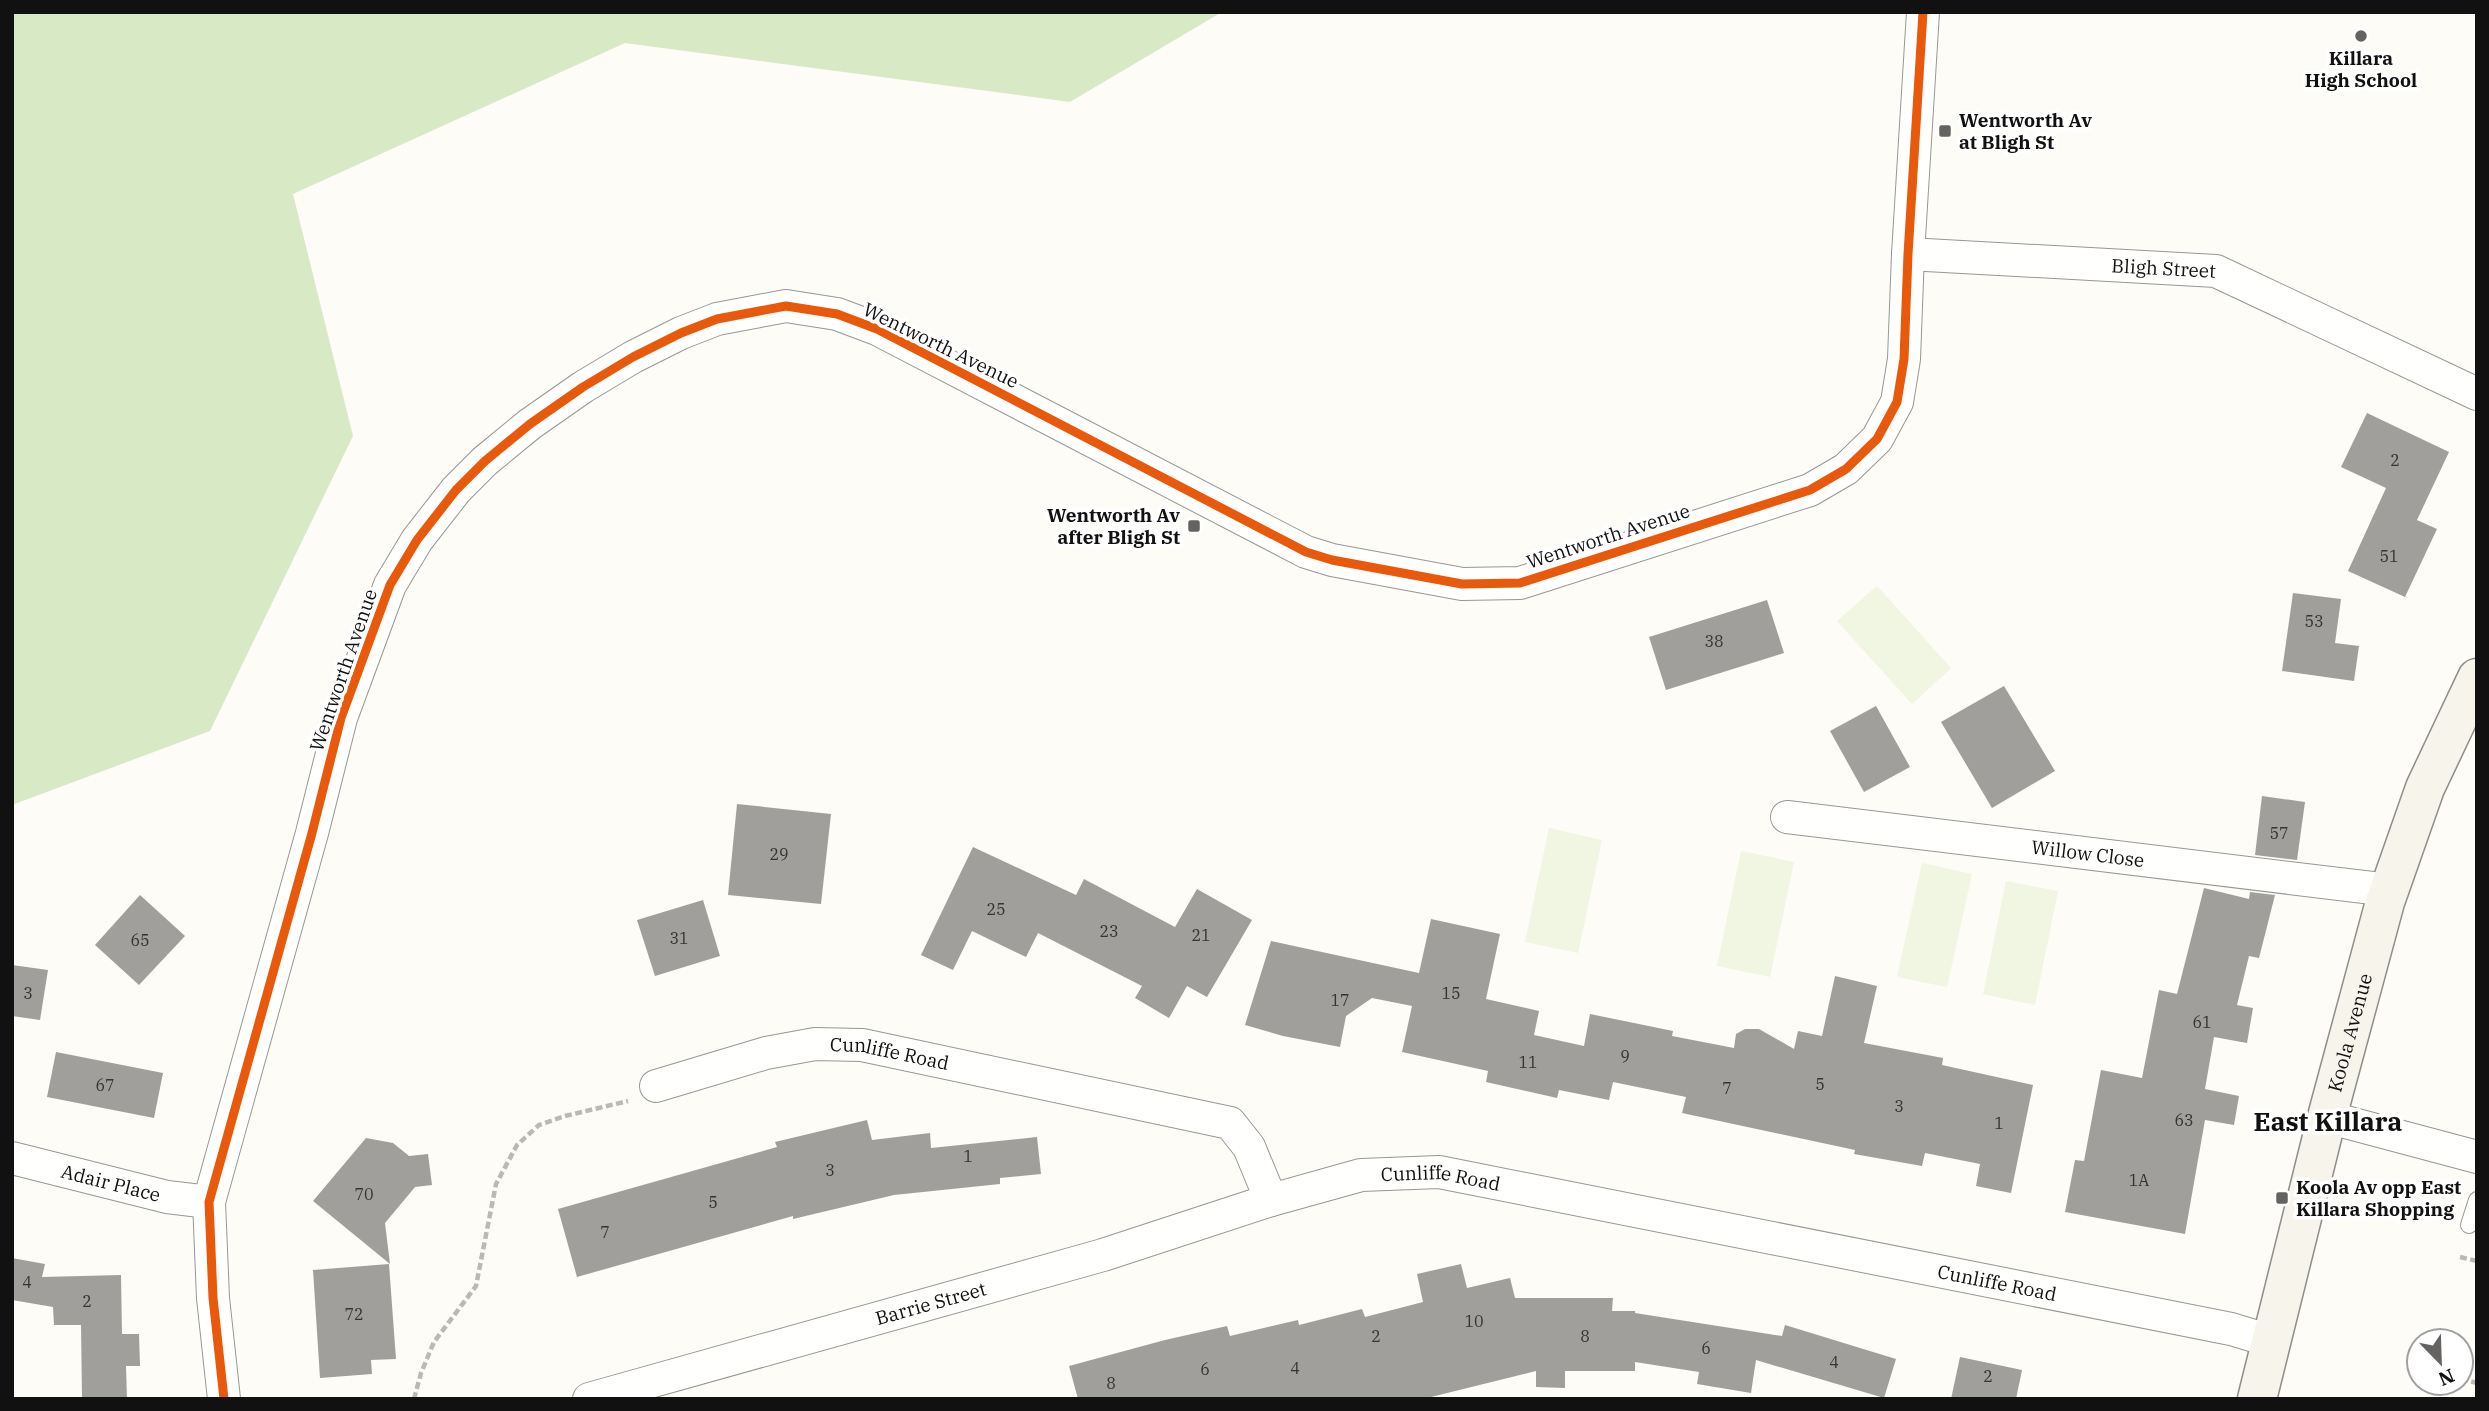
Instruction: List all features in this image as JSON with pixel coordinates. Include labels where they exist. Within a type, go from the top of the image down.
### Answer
[{"type":"street","name":"Wentworth Avenue","points":[[224,1399],[213,1298],[209,1202],[312,833],[341,718],[390,585],[417,540],[456,489],[530,424],[583,387],[633,357],[717,319],[752,310],[786,306],[837,314],[877,329],[1306,552],[1332,560],[1462,584],[1520,583],[1810,490],[1846,469],[1877,439],[1897,402],[1904,359],[1923,12]]},
{"type":"street","name":"Bligh Street","points":[[1908,254],[2216,271],[2477,394]]},
{"type":"street","name":"Koola Avenue","points":[[2257,1399],[2327,1117],[2389,890],[2425,788],[2477,678]]},
{"type":"street","name":"Willow Close","points":[[1787,817],[2389,890]]},
{"type":"street","name":"Cunliffe Road","points":[[656,1086],[766,1054],[815,1044],[862,1045],[1230,1123],[1249,1147],[1271,1200],[1361,1175],[1439,1172],[1541,1190],[2218,1326],[2272,1341]]},
{"type":"street","points":[[2327,1117],[2477,1157]]},
{"type":"street","name":"Adair Place","points":[[12,1158],[167,1197],[209,1202]]},
{"type":"street","name":"Barrie Street","points":[[589,1399],[1103,1255],[1271,1200]]},
{"type":"lane","points":[[2469,1225],[2477,1200]]},
{"type":"path","points":[[414,1399],[434,1342],[476,1286],[496,1184],[517,1144],[539,1125],[565,1116],[624,1103]]},
{"type":"path","points":[[2460,1257],[2477,1261]]},
{"type":"green space","points":[[12,12],[1222,12],[1070,102],[625,43],[293,194],[353,436],[210,731],[12,805]]},
{"type":"green space","points":[[1877,586],[1951,668],[1912,704],[1837,621]]},
{"type":"green space","points":[[1549,828],[1602,840],[1578,953],[1525,942]]},
{"type":"green space","points":[[1741,851],[1794,862],[1770,977],[1717,966]]},
{"type":"green space","points":[[1922,863],[1972,874],[1947,987],[1897,977]]},
{"type":"green space","points":[[2006,881],[2058,891],[2035,1005],[1983,994]]},
{"type":"building","points":[[2367,413],[2449,452],[2417,520],[2437,529],[2405,597],[2348,571],[2386,488],[2341,467]]},
{"type":"building","points":[[2293,593],[2341,599],[2335,643],[2359,646],[2354,681],[2282,671]]},
{"type":"building","points":[[1767,600],[1784,653],[1666,690],[1649,637]]},
{"type":"building","points":[[2004,686],[2055,771],[1992,808],[1941,722]]},
{"type":"building","points":[[1876,706],[1910,767],[1864,792],[1830,731]]},
{"type":"building","points":[[2262,796],[2305,802],[2297,860],[2255,855]]},
{"type":"building","points":[[737,804],[831,814],[821,904],[728,895]]},
{"type":"building","points":[[973,847],[1076,895],[1084,879],[1175,927],[1197,889],[1252,920],[1207,997],[1187,986],[1169,1018],[1135,998],[1142,986],[1038,933],[1026,957],[972,931],[953,970],[921,955]]},
{"type":"building","points":[[2204,888],[2249,899],[2250,892],[2275,895],[2259,958],[2249,956],[2237,1005],[2253,1008],[2247,1043],[2214,1037],[2205,1089],[2239,1096],[2234,1125],[2205,1120],[2185,1234],[2065,1212],[2075,1160],[2084,1161],[2101,1070],[2142,1078],[2159,990],[2177,994]]},
{"type":"building","points":[[140,895],[185,936],[139,985],[95,945]]},
{"type":"building","points":[[703,900],[720,956],[655,976],[637,920]]},
{"type":"building","points":[[1431,919],[1500,934],[1486,999],[1539,1011],[1534,1035],[1584,1046],[1590,1014],[1673,1031],[1672,1036],[1734,1048],[1736,1034],[1745,1029],[1759,1029],[1794,1049],[1798,1031],[1822,1036],[1835,976],[1877,986],[1864,1043],[1943,1058],[1942,1065],[2033,1085],[2011,1193],[1976,1186],[1980,1164],[1925,1153],[1922,1166],[1854,1154],[1855,1150],[1682,1113],[1686,1097],[1613,1082],[1609,1100],[1559,1090],[1557,1098],[1486,1082],[1488,1071],[1402,1052],[1412,1006],[1372,998],[1346,1016],[1340,1047],[1283,1036],[1245,1025],[1271,941],[1419,973]]},
{"type":"building","points":[[12,965],[48,970],[40,1020],[12,1016]]},
{"type":"building","points":[[56,1052],[163,1073],[154,1118],[47,1097]]},
{"type":"building","points":[[867,1120],[872,1140],[930,1133],[931,1148],[1037,1137],[1041,1174],[1000,1178],[1000,1184],[894,1195],[793,1219],[793,1216],[577,1277],[558,1209],[777,1147],[775,1142]]},
{"type":"building","points":[[366,1138],[393,1143],[409,1156],[428,1154],[432,1185],[415,1187],[385,1223],[390,1264],[313,1201]]},
{"type":"building","points":[[12,1258],[45,1264],[42,1277],[121,1275],[122,1334],[139,1334],[140,1366],[126,1366],[127,1399],[82,1399],[81,1325],[54,1325],[53,1307],[12,1300]]},
{"type":"building","points":[[389,1264],[396,1359],[371,1360],[372,1374],[320,1378],[313,1270]]},
{"type":"building","points":[[1461,1264],[1467,1288],[1510,1278],[1515,1298],[1613,1298],[1612,1311],[1635,1311],[1782,1336],[1785,1325],[1896,1359],[1884,1398],[1756,1360],[1751,1393],[1697,1384],[1699,1372],[1635,1362],[1635,1371],[1565,1371],[1565,1388],[1536,1387],[1536,1371],[1423,1399],[1078,1399],[1069,1366],[1227,1326],[1230,1336],[1298,1320],[1299,1325],[1362,1309],[1365,1317],[1423,1302],[1417,1274]]},
{"type":"building","points":[[1960,1357],[2022,1370],[2016,1399],[1951,1399]]},
{"type":"cycle path","points":[[224,1399],[213,1298],[209,1202],[312,833],[341,718],[390,585],[417,540],[456,490],[485,461],[530,424],[583,387],[633,357],[717,319],[786,306],[837,314],[877,329],[1306,552],[1332,560],[1462,584],[1520,583],[1810,490],[1846,469],[1877,439],[1897,402],[1904,359],[1923,12]]},
{"type":"place","name":"Killara High School","points":[[2361,36]]},
{"type":"place","name":"Wentworth Av at Bligh St","points":[[1945,131]]},
{"type":"place","name":"Wentworth Av after Bligh St","points":[[1194,526]]},
{"type":"place","name":"Koola Av opp East Killara Shopping","points":[[2282,1198]]},
{"type":"district","name":"East Killara","points":[[2328,1121]]}]
